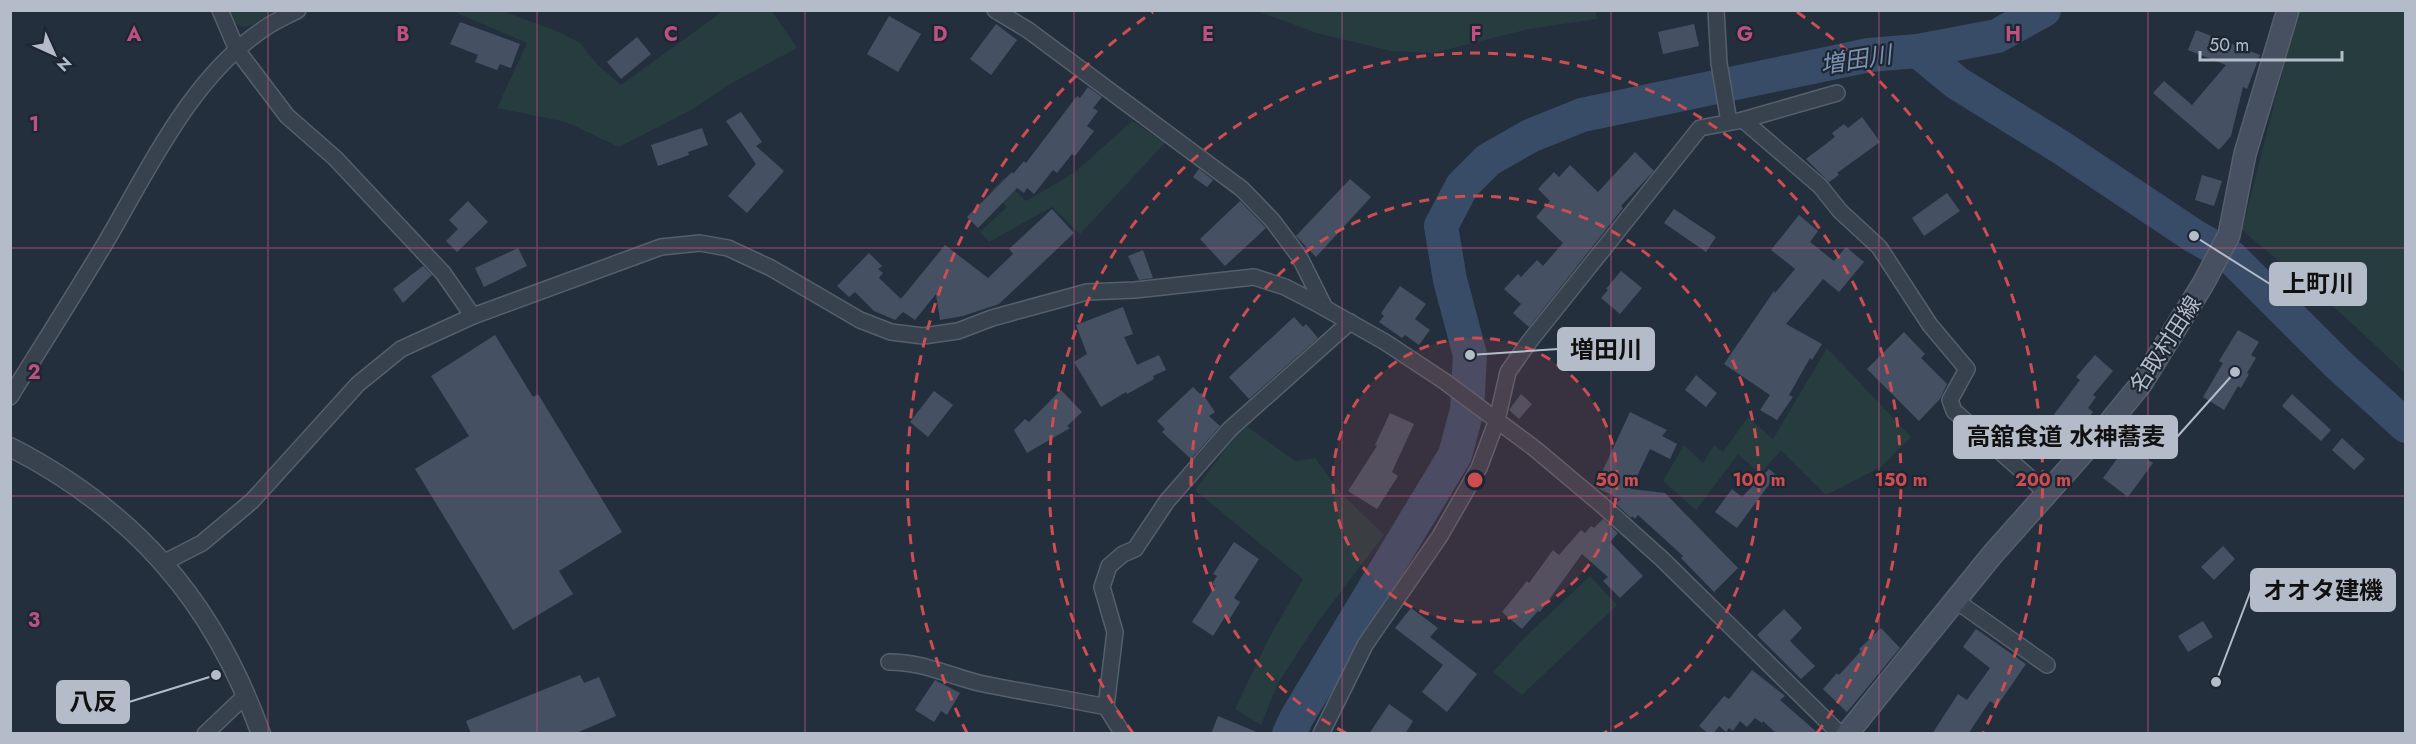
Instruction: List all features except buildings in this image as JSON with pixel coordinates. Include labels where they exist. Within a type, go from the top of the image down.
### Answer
[{"type":"main road","name":"名取村田線","points":[[1847,734],[1992,555],[2141,384],[2212,268],[2229,235],[2245,154],[2288,10]]},
{"type":"street","points":[[220,10],[237,50],[287,116],[334,158],[443,273],[473,315]]},
{"type":"street","points":[[10,397],[106,242],[151,160],[192,99],[237,50],[266,27],[298,10]]},
{"type":"street","points":[[995,10],[1047,44],[1242,189],[1272,220],[1299,256],[1325,308]]},
{"type":"street","points":[[1716,10],[1719,63],[1733,118],[1820,186],[1840,211],[1879,247],[1930,325],[1966,369],[1950,399],[1954,411],[2047,493]]},
{"type":"street","points":[[1321,734],[1365,645],[1458,506],[1479,468],[1492,417],[1508,372],[1529,342],[1700,128],[1838,93]]},
{"type":"street","points":[[163,563],[202,543],[252,501],[358,384],[401,349],[473,315],[661,247],[700,243],[728,248],[771,268],[860,320],[891,332],[923,336],[958,331],[992,318],[1087,292],[1136,290],[1254,277],[1285,287],[1350,322],[1444,381],[1492,417],[1612,513],[1840,734]]},
{"type":"street","points":[[1123,734],[1106,707],[1115,633],[1102,586],[1109,566],[1123,554],[1135,549],[1167,501],[1230,429],[1350,322]]},
{"type":"street","points":[[10,447],[42,463],[98,503],[135,532],[163,563],[203,612],[226,651],[261,734]]},
{"type":"street","points":[[1955,600],[2047,665]]},
{"type":"street","points":[[889,662],[904,662],[933,668],[977,682],[1106,707]]},
{"type":"street","points":[[205,734],[245,696]]},
{"type":"green space","points":[[1595,10],[1597,19],[1529,29],[1433,53],[1391,51],[1317,33],[1257,11]]},
{"type":"green space","points":[[226,11],[275,11],[255,24],[243,26],[237,25]]},
{"type":"green space","points":[[452,11],[502,11],[557,31],[580,43],[597,64],[621,85],[723,11],[772,11],[797,48],[730,84],[693,109],[619,147],[566,122],[497,108],[527,43]]},
{"type":"green space","points":[[2298,11],[2405,11],[2405,373],[2345,317],[2242,230]]},
{"type":"green space","points":[[1132,121],[1165,143],[1080,234],[1052,207],[989,242],[980,232],[1007,207],[992,190],[1003,179],[1026,201],[1074,173]]},
{"type":"green space","points":[[1827,348],[1911,437],[1881,467],[1826,495],[1781,450],[1760,474],[1738,454],[1696,510],[1663,481],[1684,445],[1703,463],[1714,445],[1723,452],[1748,417],[1773,439]]},
{"type":"green space","points":[[1244,424],[1295,461],[1315,458],[1340,492],[1384,535],[1317,623],[1278,683],[1261,725],[1235,709],[1268,640],[1303,579],[1195,490]]},
{"type":"green space","points":[[1590,576],[1617,605],[1522,695],[1493,672],[1526,636]]},
{"type":"waterway","name":"増田川","points":[[1289,734],[1297,717],[1455,455],[1467,410],[1470,355],[1450,280],[1441,226],[1462,186],[1488,160],[1530,136],[1582,115],[1869,55],[1918,51],[1997,36],[2044,10]]},
{"type":"waterway","points":[[1918,51],[1957,83],[2062,148],[2194,236],[2231,257],[2340,366],[2406,426]]},
{"type":"place","name":"上町川","points":[[2194,236]]},
{"type":"place","name":"増田川","points":[[1470,355]]},
{"type":"place","name":"高舘食道 水神蕎麦","points":[[2235,372]]},
{"type":"place","name":"八反","points":[[216,675]]},
{"type":"place","name":"オオタ建機","points":[[2216,682]]}]
